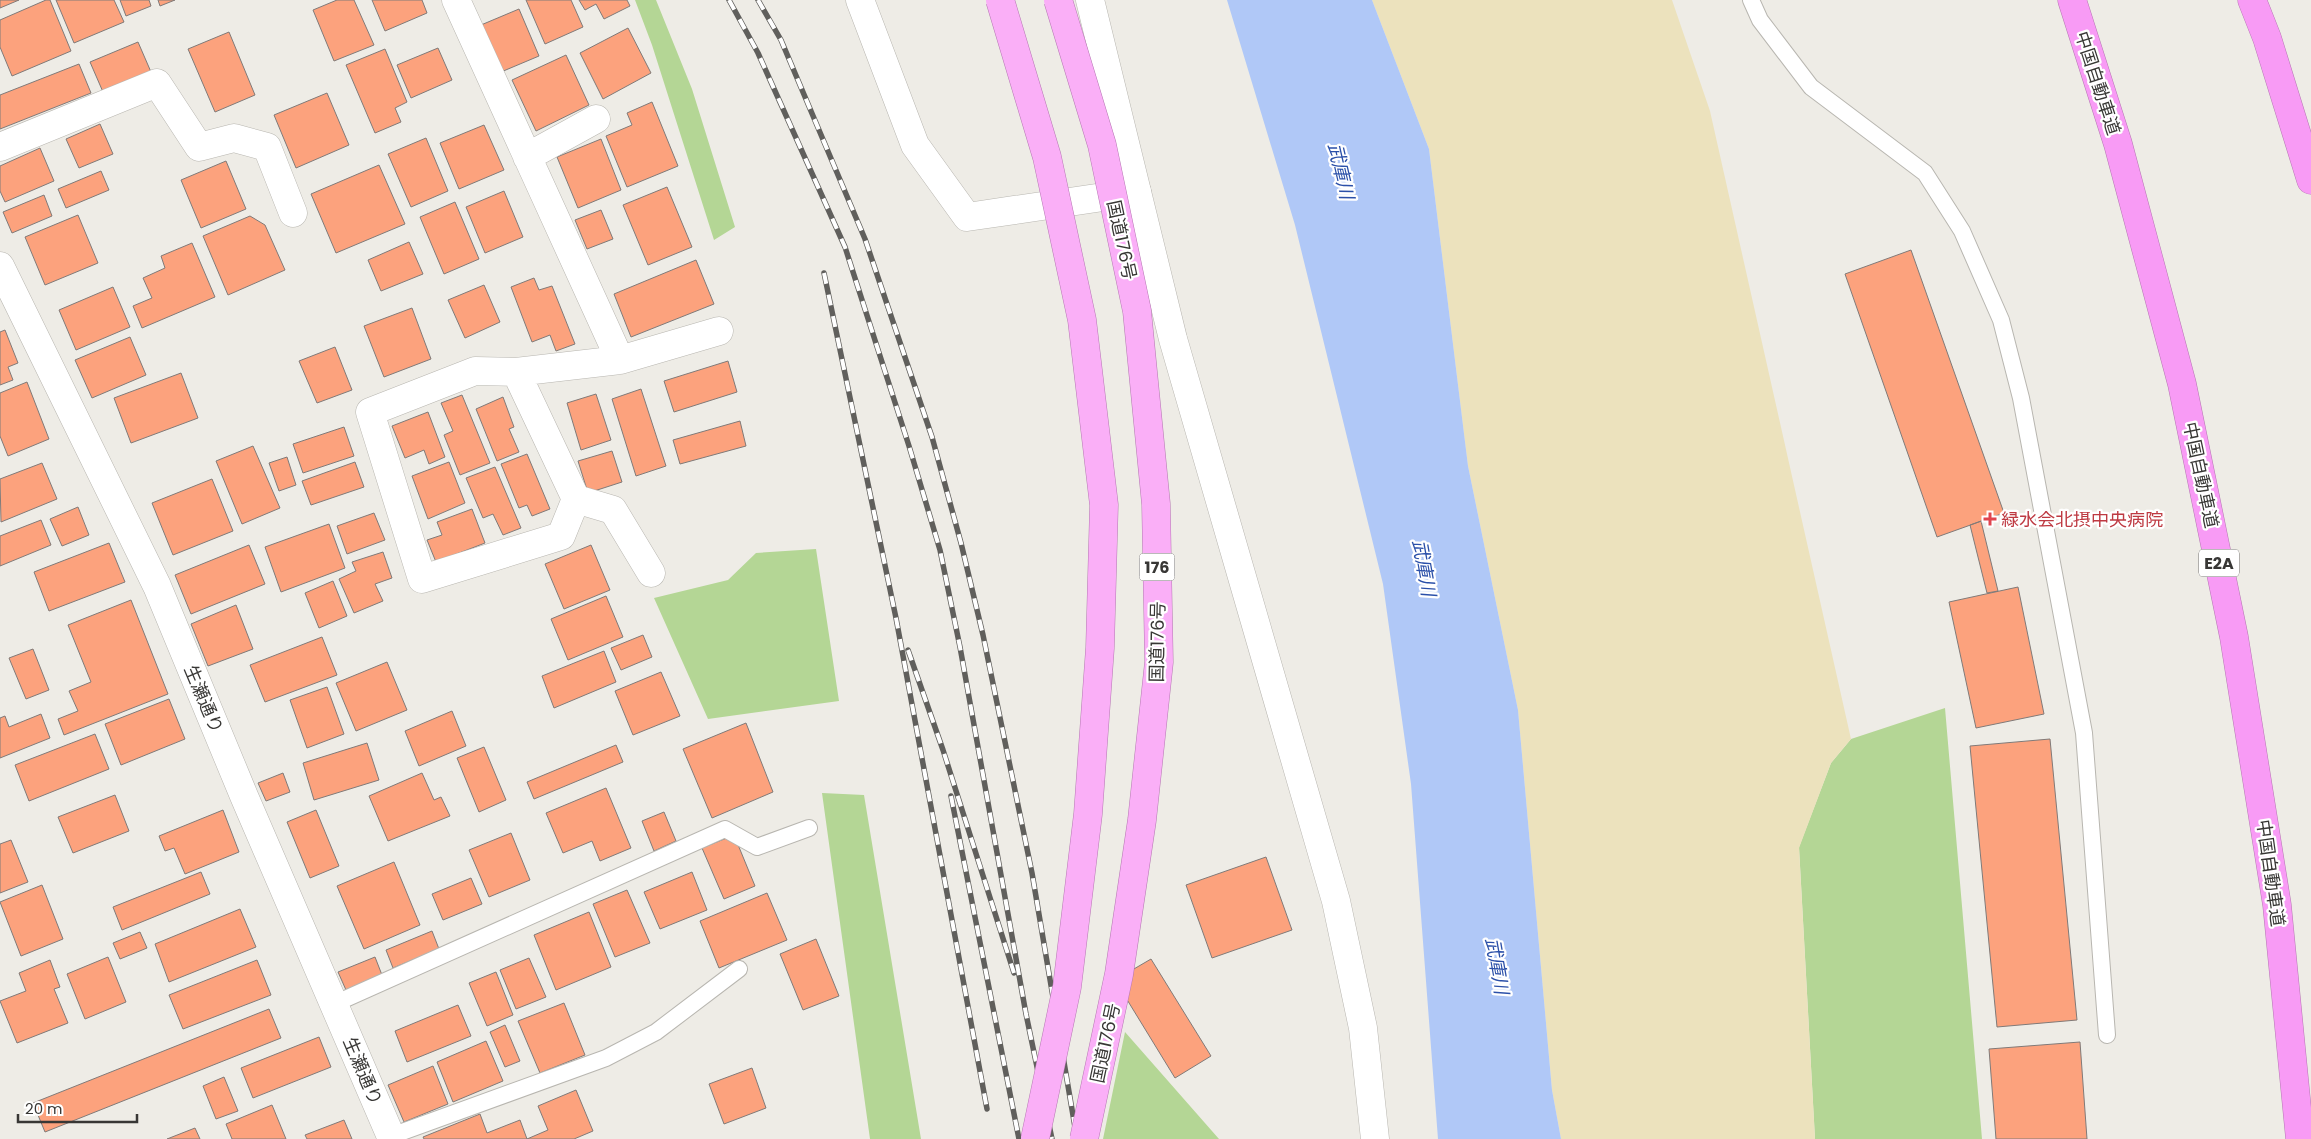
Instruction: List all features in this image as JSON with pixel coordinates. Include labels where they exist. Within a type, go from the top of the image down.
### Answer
[{"type":"highway","points":[[1000,0],[1047,157],[1082,320],[1104,505],[1100,648],[1088,814],[1067,987],[1035,1139]]},
{"type":"highway","name":"国道176号","points":[[1058,0],[1102,145],[1137,311],[1156,514],[1159,662],[1142,820],[1119,974],[1084,1139]]},
{"type":"highway","name":"中国自動車道","points":[[2072,0],[2118,144],[2182,384],[2234,637],[2277,905],[2300,1139]]},
{"type":"highway","points":[[2252,0],[2267,38],[2311,180]]},
{"type":"street","points":[[860,0],[915,145],[967,217],[1138,192]]},
{"type":"street","points":[[1090,0],[1173,339],[1336,901],[1363,1028],[1375,1139]]},
{"type":"street","points":[[458,1],[620,360]]},
{"type":"street","points":[[0,146],[157,83],[199,146],[234,138],[267,147],[293,213]]},
{"type":"street","points":[[527,157],[596,119]]},
{"type":"street","name":"生瀬通り","points":[[0,266],[157,586],[244,796],[391,1138]]},
{"type":"street","points":[[516,372],[576,499],[561,536],[422,579],[370,412],[475,371],[516,372],[620,360],[719,331]]},
{"type":"street","points":[[576,499],[613,510],[651,573]]},
{"type":"lane","points":[[1751,0],[1760,20],[1811,87],[1924,173],[1962,231],[2001,320],[2021,398],[2084,733],[2107,1035]]},
{"type":"lane","points":[[334,1004],[725,829],[757,847],[810,828]]},
{"type":"lane","points":[[391,1138],[606,1058],[656,1032],[739,969]]},
{"type":"green space","points":[[635,0],[656,0],[692,89],[735,227],[714,240],[652,45]]},
{"type":"green space","points":[[816,549],[839,701],[708,719],[654,598],[728,580],[756,553]]},
{"type":"green space","points":[[1945,708],[1982,1139],[1815,1139],[1799,847],[1831,763],[1851,739]]},
{"type":"green space","points":[[822,793],[864,795],[921,1139],[870,1139]]},
{"type":"green space","points":[[1125,1032],[1219,1139],[1103,1139]]},
{"type":"sand","points":[[1372,0],[1672,0],[1710,111],[1851,739],[1831,763],[1799,848],[1815,1139],[1561,1139],[1552,1090],[1518,710],[1468,466],[1429,149]]},
{"type":"water","name":"武庫川","points":[[1227,0],[1372,0],[1429,149],[1468,466],[1518,710],[1552,1090],[1561,1139],[1438,1139],[1411,784],[1383,584],[1295,225]]},
{"type":"building","points":[[0,0],[19,0],[0,8]]},
{"type":"building","points":[[50,0],[71,51],[12,76],[0,47],[0,20]]},
{"type":"building","points":[[56,0],[114,0],[124,22],[74,43]]},
{"type":"building","points":[[120,0],[149,0],[151,6],[126,16]]},
{"type":"building","points":[[158,0],[175,0],[160,6]]},
{"type":"building","points":[[337,0],[354,0],[374,45],[334,61],[313,10]]},
{"type":"building","points":[[372,0],[422,0],[427,13],[385,31]]},
{"type":"building","points":[[526,0],[571,0],[583,27],[545,44]]},
{"type":"building","points":[[579,0],[627,0],[630,6],[604,19],[596,4],[585,10]]},
{"type":"building","points":[[519,9],[539,56],[501,72],[481,25]]},
{"type":"building","points":[[628,28],[651,73],[603,99],[580,53]]},
{"type":"building","points":[[229,32],[255,95],[215,112],[188,49]]},
{"type":"building","points":[[138,42],[151,72],[103,92],[90,62]]},
{"type":"building","points":[[438,48],[452,80],[411,98],[397,65]]},
{"type":"building","points":[[385,49],[407,102],[395,108],[401,122],[375,133],[346,65]]},
{"type":"building","points":[[566,55],[589,105],[536,131],[512,80]]},
{"type":"building","points":[[79,64],[91,93],[0,129],[0,95]]},
{"type":"building","points":[[327,93],[349,145],[296,168],[274,115]]},
{"type":"building","points":[[652,102],[678,166],[627,187],[606,136],[632,125],[627,113]]},
{"type":"building","points":[[100,124],[113,154],[79,168],[66,139]]},
{"type":"building","points":[[484,125],[504,170],[459,189],[440,143]]},
{"type":"building","points":[[426,138],[448,191],[411,207],[388,154]]},
{"type":"building","points":[[601,139],[621,190],[578,208],[557,157]]},
{"type":"building","points":[[40,148],[54,181],[5,202],[0,191],[0,166]]},
{"type":"building","points":[[226,161],[246,209],[201,228],[181,180]]},
{"type":"building","points":[[379,165],[405,224],[336,253],[311,194]]},
{"type":"building","points":[[101,171],[109,190],[66,208],[58,189]]},
{"type":"building","points":[[667,187],[692,247],[648,265],[623,205]]},
{"type":"building","points":[[504,191],[523,237],[485,253],[466,207]]},
{"type":"building","points":[[44,195],[52,216],[12,233],[3,212]]},
{"type":"building","points":[[455,202],[479,259],[444,274],[420,217]]},
{"type":"building","points":[[601,210],[613,239],[587,249],[575,220]]},
{"type":"building","points":[[78,215],[98,263],[45,285],[25,237]]},
{"type":"building","points":[[250,216],[265,225],[285,270],[228,295],[203,236]]},
{"type":"building","points":[[409,242],[423,274],[381,291],[368,260]]},
{"type":"building","points":[[192,243],[215,297],[142,328],[133,306],[152,298],[143,278],[165,268],[161,256]]},
{"type":"building","points":[[1911,250],[2004,513],[1937,537],[1845,274]]},
{"type":"building","points":[[696,260],[714,304],[631,337],[614,294]]},
{"type":"building","points":[[534,278],[539,290],[552,286],[575,344],[556,351],[550,335],[532,342],[511,287]]},
{"type":"building","points":[[484,285],[500,322],[465,338],[448,300]]},
{"type":"building","points":[[113,287],[130,327],[76,350],[59,310]]},
{"type":"building","points":[[412,308],[431,359],[384,377],[364,326]]},
{"type":"building","points":[[5,330],[18,363],[8,367],[13,380],[0,385],[0,332]]},
{"type":"building","points":[[130,337],[146,375],[92,398],[75,360]]},
{"type":"building","points":[[335,347],[352,390],[317,403],[299,361]]},
{"type":"building","points":[[728,361],[737,392],[674,412],[664,381]]},
{"type":"building","points":[[181,373],[198,418],[131,443],[114,398]]},
{"type":"building","points":[[27,382],[49,439],[8,456],[0,436],[0,393]]},
{"type":"building","points":[[641,389],[666,466],[636,476],[612,399]]},
{"type":"building","points":[[596,394],[611,440],[581,450],[567,403]]},
{"type":"building","points":[[462,395],[490,463],[460,475],[444,435],[453,431],[441,403]]},
{"type":"building","points":[[503,397],[514,427],[509,429],[519,452],[497,461],[476,409]]},
{"type":"building","points":[[428,412],[445,457],[429,464],[424,450],[405,458],[392,426]]},
{"type":"building","points":[[740,421],[746,446],[680,464],[673,440]]},
{"type":"building","points":[[344,427],[354,456],[303,473],[293,444]]},
{"type":"building","points":[[253,446],[280,508],[242,524],[216,461]]},
{"type":"building","points":[[612,451],[622,482],[588,493],[578,461]]},
{"type":"building","points":[[527,454],[550,509],[532,516],[527,505],[519,508],[501,464]]},
{"type":"building","points":[[287,457],[296,485],[279,491],[269,463]]},
{"type":"building","points":[[355,462],[364,487],[311,505],[302,481]]},
{"type":"building","points":[[449,462],[465,503],[428,519],[412,476]]},
{"type":"building","points":[[42,463],[57,499],[1,522],[0,479]]},
{"type":"building","points":[[495,467],[521,528],[503,535],[493,514],[483,518],[466,478]]},
{"type":"building","points":[[212,479],[233,531],[173,555],[152,503]]},
{"type":"building","points":[[78,507],[89,535],[62,546],[50,519]]},
{"type":"building","points":[[472,509],[485,543],[436,562],[427,540],[442,535],[437,522]]},
{"type":"building","points":[[374,513],[385,540],[347,554],[337,526]]},
{"type":"building","points":[[41,520],[51,545],[0,566],[0,536]]},
{"type":"building","points":[[1981,521],[1998,591],[1987,593],[1970,525]]},
{"type":"building","points":[[329,524],[345,568],[281,592],[265,547]]},
{"type":"building","points":[[109,543],[125,582],[49,611],[34,572]]},
{"type":"building","points":[[249,545],[265,584],[191,614],[175,575]]},
{"type":"building","points":[[591,545],[610,590],[564,609],[545,564]]},
{"type":"building","points":[[383,552],[392,578],[375,584],[383,601],[354,613],[339,579],[356,571],[352,562]]},
{"type":"building","points":[[333,581],[347,616],[319,628],[305,593]]},
{"type":"building","points":[[2018,587],[2044,714],[1976,728],[1949,602]]},
{"type":"building","points":[[606,596],[623,637],[568,660],[551,619]]},
{"type":"building","points":[[131,600],[168,694],[64,735],[58,719],[78,711],[69,691],[91,682],[68,625]]},
{"type":"building","points":[[236,605],[253,649],[208,666],[191,624]]},
{"type":"building","points":[[643,635],[652,657],[621,670],[611,648]]},
{"type":"building","points":[[322,637],[337,675],[265,702],[250,665]]},
{"type":"building","points":[[33,649],[49,690],[26,699],[9,658]]},
{"type":"building","points":[[604,651],[616,682],[554,708],[542,676]]},
{"type":"building","points":[[387,662],[407,710],[356,731],[336,683]]},
{"type":"building","points":[[661,672],[680,716],[633,735],[615,691]]},
{"type":"building","points":[[327,687],[344,734],[307,748],[290,700]]},
{"type":"building","points":[[169,699],[185,739],[121,765],[105,724]]},
{"type":"building","points":[[452,711],[466,746],[419,766],[405,731]]},
{"type":"building","points":[[41,714],[50,738],[0,758],[0,718],[5,716],[9,727]]},
{"type":"building","points":[[746,723],[773,792],[712,818],[683,749]]},
{"type":"building","points":[[95,734],[109,769],[29,801],[15,765]]},
{"type":"building","points":[[2050,739],[2077,1020],[1997,1027],[1970,746]]},
{"type":"building","points":[[367,743],[379,780],[314,800],[303,763]]},
{"type":"building","points":[[616,745],[623,762],[534,799],[527,782]]},
{"type":"building","points":[[484,747],[506,800],[479,812],[457,758]]},
{"type":"building","points":[[283,773],[290,792],[266,801],[258,783]]},
{"type":"building","points":[[422,773],[434,800],[441,797],[450,816],[388,841],[369,796]]},
{"type":"building","points":[[606,788],[631,848],[600,861],[592,841],[563,853],[546,813]]},
{"type":"building","points":[[115,795],[129,831],[73,853],[58,817]]},
{"type":"building","points":[[223,810],[239,852],[185,874],[174,848],[165,851],[159,836]]},
{"type":"building","points":[[316,810],[339,866],[310,878],[287,822]]},
{"type":"building","points":[[664,812],[676,841],[654,851],[642,821]]},
{"type":"building","points":[[511,833],[530,880],[489,897],[469,850]]},
{"type":"building","points":[[734,835],[755,886],[724,899],[702,848]]},
{"type":"building","points":[[11,840],[28,882],[0,893],[0,844]]},
{"type":"building","points":[[1266,857],[1292,930],[1212,958],[1186,885]]},
{"type":"building","points":[[394,862],[420,925],[364,949],[337,886]]},
{"type":"building","points":[[201,872],[210,894],[122,930],[113,907]]},
{"type":"building","points":[[692,872],[707,910],[660,929],[644,892]]},
{"type":"building","points":[[471,878],[482,904],[443,920],[432,894]]},
{"type":"building","points":[[42,885],[63,939],[21,956],[0,902]]},
{"type":"building","points":[[627,890],[650,943],[615,957],[593,904]]},
{"type":"building","points":[[767,893],[787,940],[719,968],[700,921]]},
{"type":"building","points":[[240,909],[256,947],[169,982],[155,944]]},
{"type":"building","points":[[589,912],[611,967],[556,990],[534,935]]},
{"type":"building","points":[[432,931],[439,949],[393,968],[386,950]]},
{"type":"building","points":[[140,932],[147,948],[120,959],[113,943]]},
{"type":"building","points":[[816,939],[839,996],[803,1010],[780,954]]},
{"type":"building","points":[[108,957],[126,1002],[85,1019],[67,974]]},
{"type":"building","points":[[375,957],[382,975],[346,990],[338,972]]},
{"type":"building","points":[[529,958],[546,997],[516,1009],[500,970]]},
{"type":"building","points":[[1151,959],[1211,1056],[1175,1078],[1115,980]]},
{"type":"building","points":[[50,960],[60,987],[54,989],[68,1023],[17,1043],[0,1001],[26,991],[19,973]]},
{"type":"building","points":[[257,960],[271,995],[183,1029],[169,995]]},
{"type":"building","points":[[496,972],[513,1015],[487,1026],[469,983]]},
{"type":"building","points":[[564,1003],[585,1055],[540,1073],[518,1021]]},
{"type":"building","points":[[458,1005],[471,1036],[407,1062],[395,1031]]},
{"type":"building","points":[[269,1009],[281,1038],[45,1132],[33,1103]]},
{"type":"building","points":[[505,1025],[520,1061],[505,1067],[490,1032]]},
{"type":"building","points":[[319,1037],[331,1067],[253,1098],[241,1068]]},
{"type":"building","points":[[486,1041],[503,1081],[453,1102],[437,1062]]},
{"type":"building","points":[[2080,1042],[2087,1139],[1996,1139],[1989,1049]]},
{"type":"building","points":[[433,1066],[448,1104],[404,1122],[388,1085]]},
{"type":"building","points":[[752,1068],[766,1108],[724,1124],[709,1084]]},
{"type":"building","points":[[224,1077],[238,1111],[216,1119],[203,1086]]},
{"type":"building","points":[[576,1090],[593,1131],[574,1139],[527,1139],[548,1130],[538,1106]]},
{"type":"building","points":[[272,1105],[286,1139],[232,1139],[226,1124]]},
{"type":"building","points":[[480,1114],[487,1133],[520,1120],[527,1139],[424,1139],[423,1137]]},
{"type":"building","points":[[344,1120],[352,1139],[307,1139],[305,1135]]},
{"type":"building","points":[[195,1128],[200,1139],[167,1139]]},
{"type":"railway","points":[[729,0],[758,53],[845,247],[909,446],[940,550],[960,647],[1026,1014],[1052,1139]]},
{"type":"railway","points":[[758,0],[781,40],[865,239],[932,437],[961,543],[983,635],[1032,873],[1077,1139]]},
{"type":"railway","points":[[824,273],[896,618],[987,1109]]},
{"type":"railway","points":[[908,650],[943,750],[1014,973]]},
{"type":"railway","points":[[951,796],[1019,1139]]},
{"type":"place","name":"緑水会北摂中央病院","points":[[1990,519]]}]
